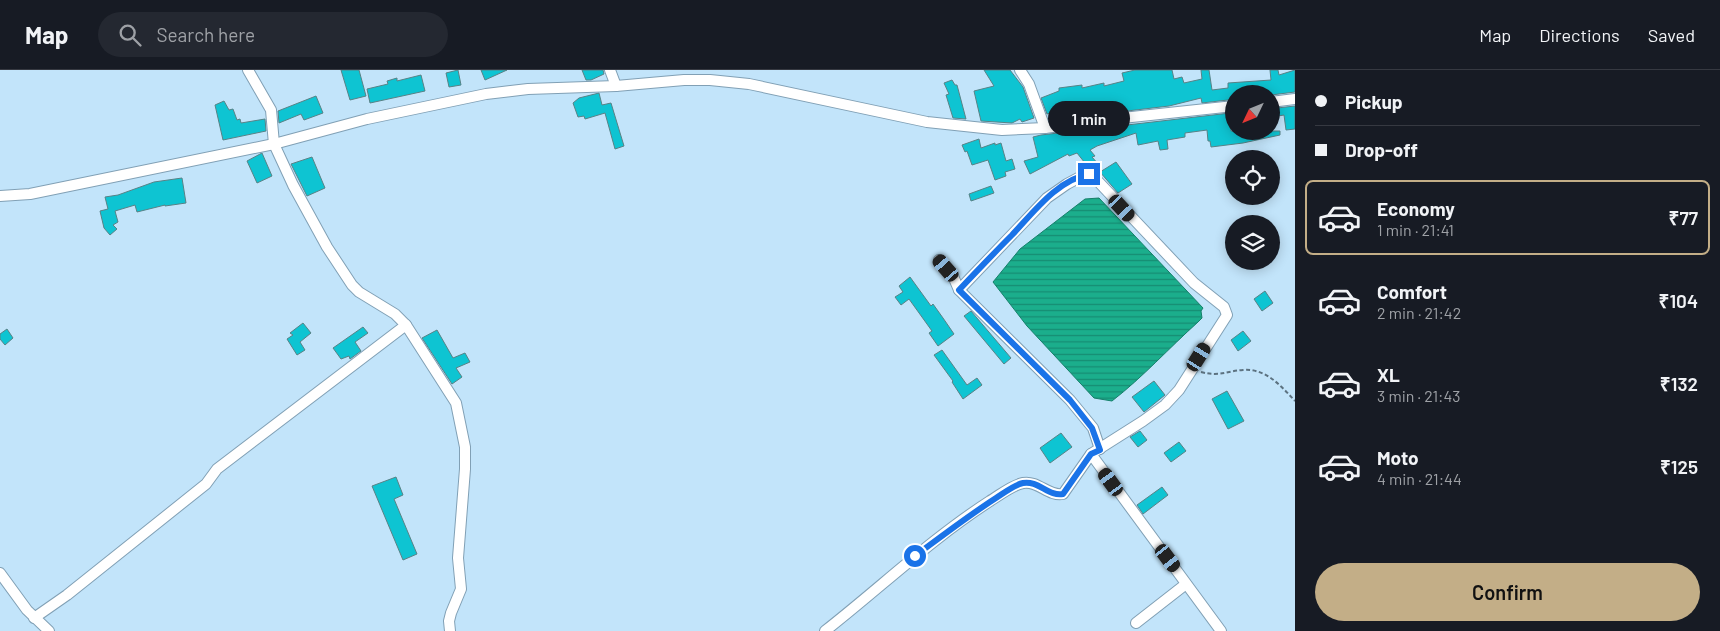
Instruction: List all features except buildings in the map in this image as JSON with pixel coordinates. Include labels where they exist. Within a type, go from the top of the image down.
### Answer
[{"type":"street","points":[[248,70],[271,110],[274,144],[293,185],[327,247],[352,285],[359,292],[395,314],[406,325],[456,403],[465,447],[458,558],[461,589],[451,613],[449,621],[450,631]]},
{"type":"street","points":[[610,70],[616,86]]},
{"type":"street","points":[[1020,70],[1029,84],[1045,128]]},
{"type":"street","points":[[0,196],[30,194],[274,144],[367,119],[486,94],[528,89],[616,86],[684,80],[722,81],[750,84],[926,122],[1002,130],[1045,128],[1225,107]]},
{"type":"street","points":[[1280,101],[1295,99]]},
{"type":"street","points":[[825,631],[954,526],[1018,485],[1029,482],[1058,495],[1063,494],[1096,452],[1165,405],[1179,390],[1226,316],[1226,309],[1194,283],[1092,175],[1082,176],[1047,198],[959,290]]},
{"type":"street","points":[[939,260],[952,276],[959,290],[1070,400],[1092,428],[1096,452],[1186,584],[1221,631]]},
{"type":"street","points":[[34,618],[67,595],[206,484],[217,469],[406,325]]},
{"type":"street","points":[[0,573],[34,618],[49,631]]},
{"type":"street","points":[[1136,623],[1186,584]]},
{"type":"path","points":[[1192,369],[1210,375],[1244,370],[1259,372],[1278,382],[1295,401]]},
{"type":"shaded area","points":[[1099,198],[1203,308],[1201,311],[1202,318],[1112,401],[1094,398],[1027,326],[993,282],[1020,249],[1085,199]]},
{"type":"route","points":[[915,556],[968,516],[1024,482],[1037,484],[1058,495],[1063,494],[1091,454],[1100,450],[1092,428],[1070,400],[959,290],[1047,198],[1067,184],[1089,174]]}]
